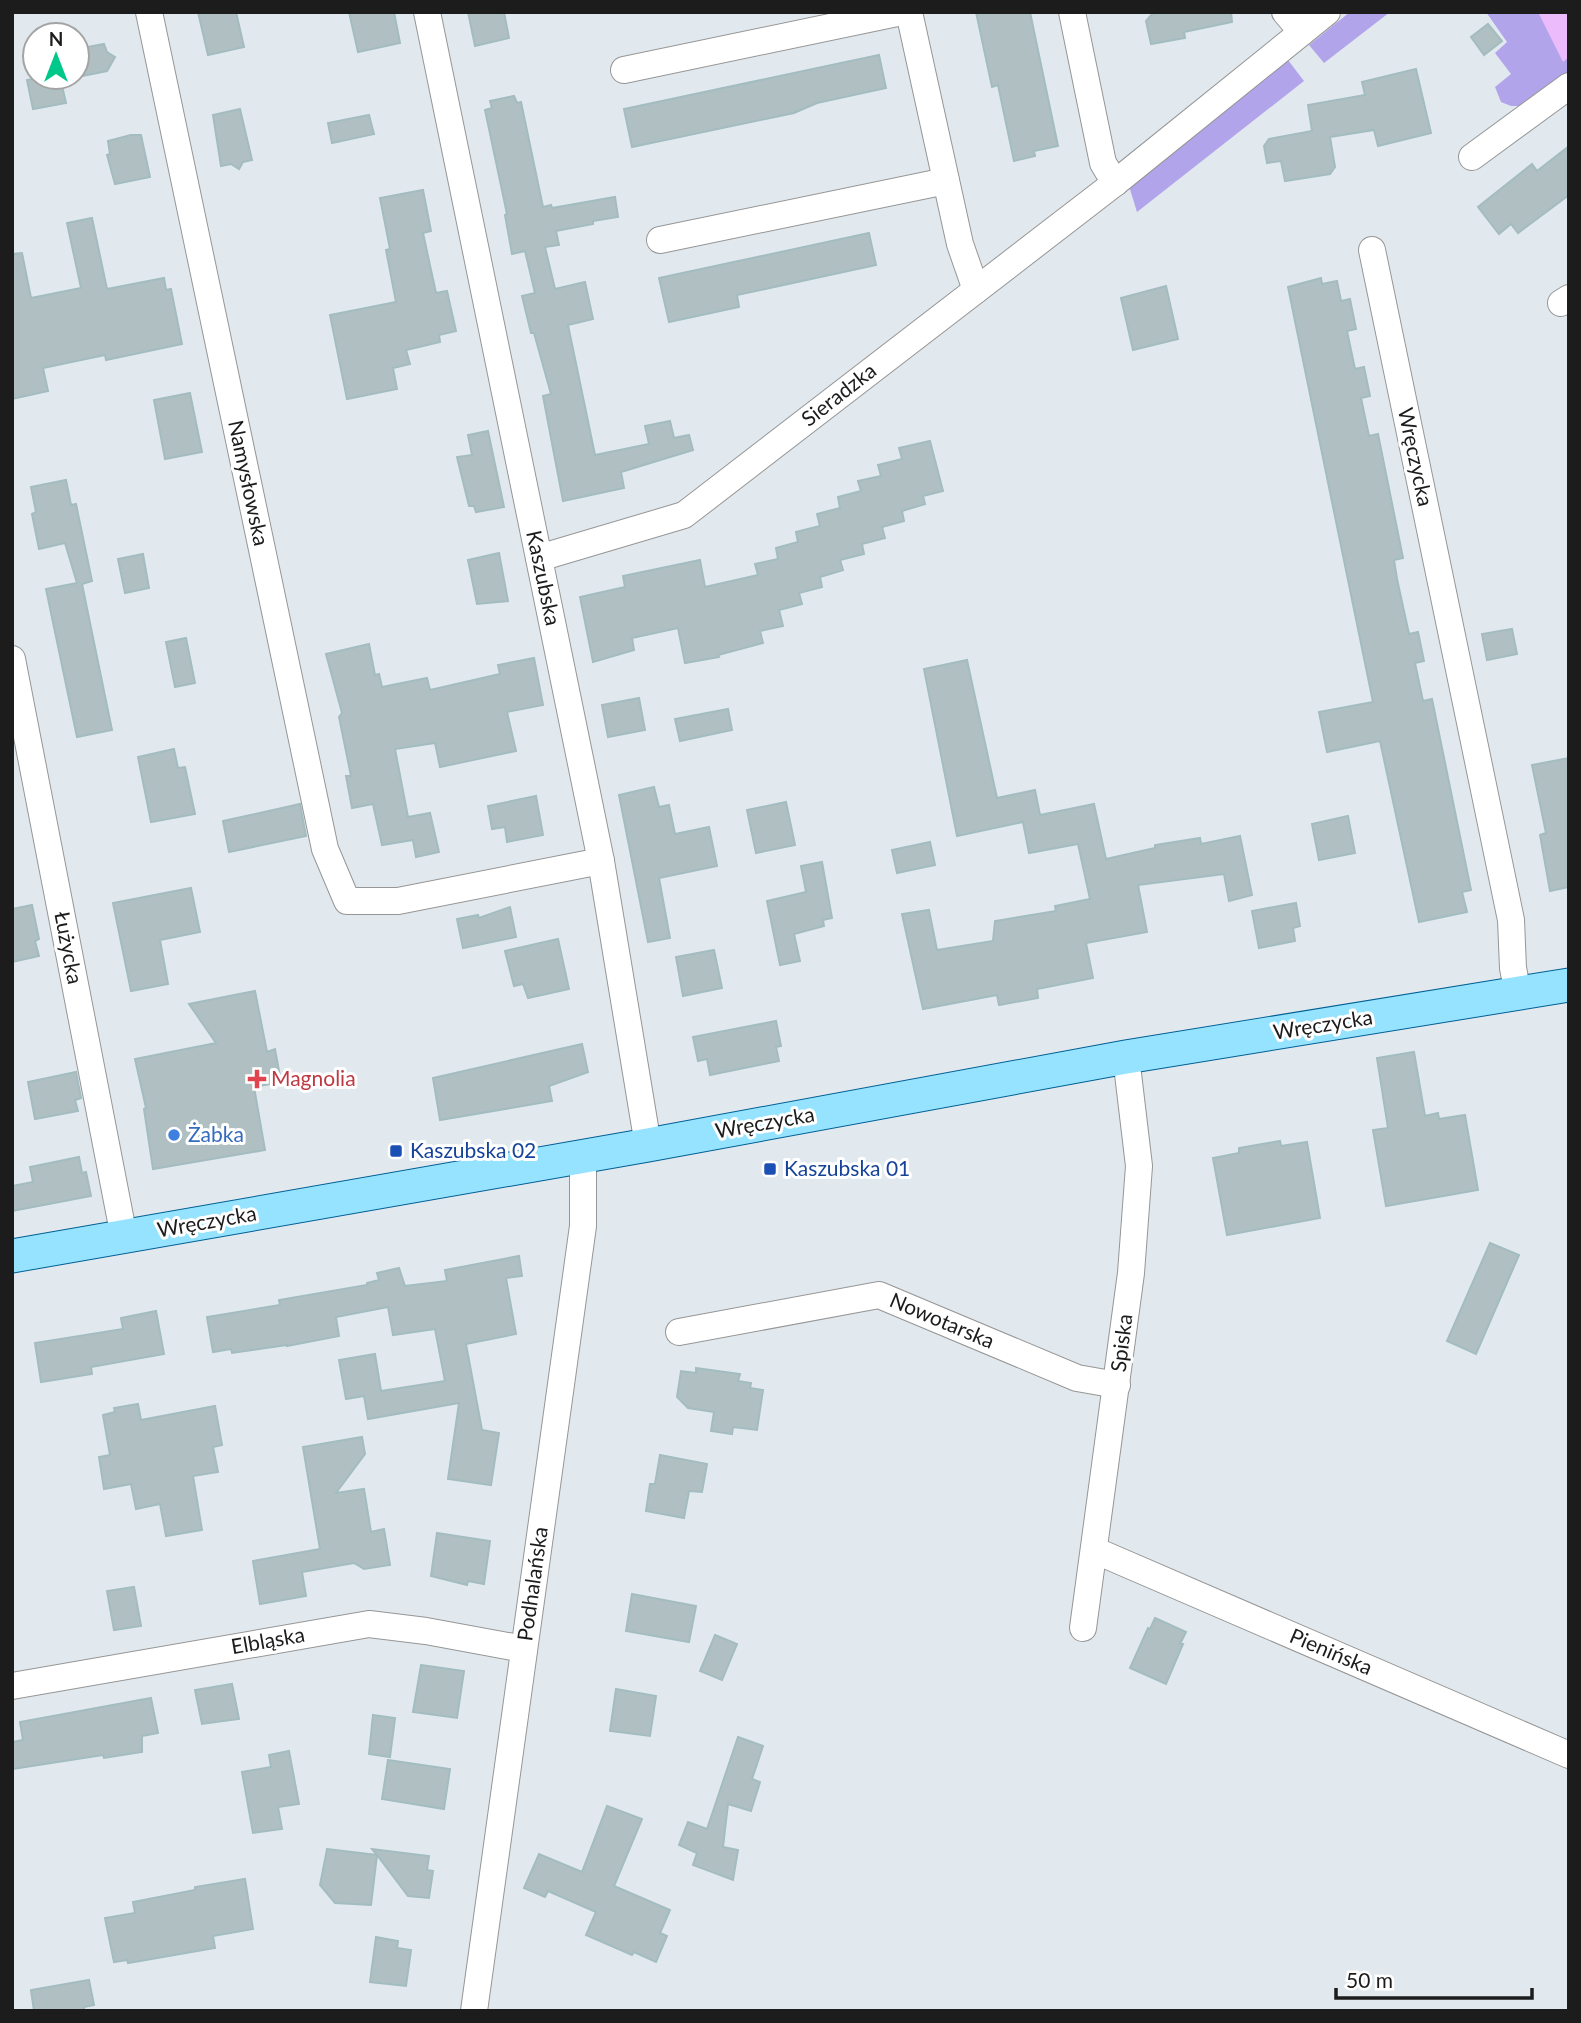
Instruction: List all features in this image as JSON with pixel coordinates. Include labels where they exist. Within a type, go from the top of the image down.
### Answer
[{"type":"main road","name":"Wręczycka","points":[[12,1256],[1126,1058],[1569,985]]},
{"type":"street","name":"Namysłowska","points":[[149,12],[325,849],[347,901],[398,901],[601,861]]},
{"type":"street","name":"Kaszubska","points":[[427,12],[601,861],[648,1145]]},
{"type":"street","points":[[624,70],[902,12]]},
{"type":"street","points":[[909,12],[960,244],[976,290]]},
{"type":"street","points":[[1072,12],[1104,163],[1115,183]]},
{"type":"street","points":[[1285,12],[1302,32]]},
{"type":"street","name":"Sieradzka","points":[[539,558],[684,514],[1115,183],[1327,12]]},
{"type":"street","points":[[1472,157],[1569,86]]},
{"type":"street","points":[[660,240],[946,181]]},
{"type":"street","name":"Wręczycka","points":[[1372,250],[1511,920],[1513,968],[1518,994]]},
{"type":"street","name":"Łużycka","points":[[12,659],[124,1237]]},
{"type":"street","name":"Spiska","points":[[1083,1628],[1131,1273],[1139,1166],[1126,1058]]},
{"type":"street","name":"Podhalańska","points":[[474,2011],[583,1226],[583,1156]]},
{"type":"street","name":"Nowotarska","points":[[679,1332],[879,1295],[1077,1377],[1116,1385]]},
{"type":"street","name":"Pienińska","points":[[1094,1550],[1569,1755]]},
{"type":"street","name":"Elbląska","points":[[12,1686],[369,1624],[426,1631],[524,1649]]},
{"type":"shaded area","points":[[1350,12],[1390,12],[1324,63],[1309,45]]},
{"type":"shaded area","points":[[1486,12],[1569,12],[1569,76],[1520,106],[1501,102],[1495,87],[1511,74],[1495,53],[1507,42]]},
{"type":"shaded area","points":[[1538,12],[1569,12],[1569,57],[1563,62]]},
{"type":"shaded area","points":[[1288,60],[1304,81],[1137,212],[1129,186]]},
{"type":"building","points":[[198,12],[236,12],[244,47],[208,55]]},
{"type":"building","points":[[349,12],[394,12],[400,43],[358,52]]},
{"type":"building","points":[[468,12],[504,12],[509,38],[475,46]]},
{"type":"building","points":[[976,12],[1030,12],[1058,146],[1034,151],[1035,156],[1014,161],[998,85],[992,87]]},
{"type":"building","points":[[1157,12],[1231,12],[1232,22],[1184,32],[1185,38],[1151,44],[1146,21]]},
{"type":"building","points":[[1488,24],[1502,41],[1484,55],[1471,37]]},
{"type":"building","points":[[104,44],[107,52],[115,57],[107,71],[91,74],[91,46]]},
{"type":"building","points":[[879,55],[886,88],[817,103],[794,113],[632,147],[624,109]]},
{"type":"building","points":[[1416,69],[1431,133],[1378,146],[1374,130],[1330,137],[1335,167],[1330,174],[1285,181],[1281,161],[1267,163],[1264,146],[1269,139],[1312,131],[1308,105],[1365,95],[1362,82]]},
{"type":"building","points":[[29,91],[63,91],[66,103],[33,109]]},
{"type":"building","points":[[514,96],[517,103],[521,102],[543,207],[551,205],[552,208],[615,197],[618,217],[556,231],[559,245],[545,247],[555,289],[585,282],[593,319],[568,325],[595,455],[649,444],[645,426],[670,421],[674,438],[689,435],[693,450],[621,472],[624,488],[563,501],[543,396],[551,394],[522,296],[535,293],[525,251],[512,254],[505,215],[507,214],[485,110],[492,108],[490,101]]},
{"type":"building","points":[[240,109],[252,160],[243,162],[239,169],[231,164],[221,166],[213,115]]},
{"type":"building","points":[[369,115],[374,134],[332,143],[328,123]]},
{"type":"building","points":[[141,135],[150,177],[115,184],[107,155],[110,154],[108,141]]},
{"type":"building","points":[[1569,146],[1569,195],[1518,233],[1511,224],[1499,234],[1478,207],[1532,164],[1537,171]]},
{"type":"building","points":[[423,190],[431,231],[423,233],[436,293],[447,291],[456,331],[439,335],[440,342],[406,350],[410,364],[393,368],[397,389],[347,399],[330,315],[396,302],[386,250],[390,249],[380,198]]},
{"type":"building","points":[[92,218],[107,289],[164,278],[166,290],[171,289],[182,344],[106,360],[105,355],[43,368],[48,391],[12,399],[12,254],[22,253],[31,298],[81,288],[67,223]]},
{"type":"building","points":[[869,233],[876,265],[737,295],[739,307],[669,322],[659,278]]},
{"type":"building","points":[[1321,278],[1322,284],[1337,281],[1341,301],[1350,299],[1356,329],[1347,331],[1355,369],[1364,367],[1370,396],[1361,398],[1369,436],[1378,434],[1403,558],[1394,560],[1397,579],[1409,634],[1418,632],[1424,661],[1415,663],[1423,701],[1432,699],[1471,890],[1462,892],[1467,912],[1419,922],[1380,741],[1327,752],[1319,712],[1373,702],[1288,287]]},
{"type":"building","points":[[1166,286],[1178,339],[1133,350],[1121,298]]},
{"type":"building","points":[[190,393],[202,452],[165,459],[154,400]]},
{"type":"building","points":[[488,431],[504,507],[476,512],[474,506],[469,506],[457,457],[472,455],[468,435]]},
{"type":"building","points":[[930,441],[943,491],[923,496],[925,504],[902,511],[904,521],[882,527],[885,538],[862,544],[864,554],[840,560],[843,570],[820,577],[822,587],[799,593],[802,604],[779,610],[783,626],[760,631],[763,643],[718,655],[719,657],[685,663],[678,628],[632,638],[634,650],[593,662],[580,597],[625,587],[623,576],[700,560],[705,587],[758,575],[755,564],[778,559],[776,548],[798,542],[796,532],[820,526],[817,514],[840,508],[838,497],[861,491],[858,481],[881,476],[878,465],[902,459],[899,448]]},
{"type":"building","points":[[66,480],[71,505],[76,504],[92,581],[82,584],[112,730],[77,737],[46,589],[77,583],[65,543],[39,549],[32,514],[36,512],[31,487]]},
{"type":"building","points":[[499,553],[508,601],[477,604],[468,560]]},
{"type":"building","points":[[143,554],[149,588],[125,593],[118,559]]},
{"type":"building","points":[[1512,629],[1517,654],[1487,660],[1482,634]]},
{"type":"building","points":[[186,638],[195,683],[175,687],[166,642]]},
{"type":"building","points":[[369,644],[375,675],[379,674],[382,687],[427,678],[430,690],[500,674],[498,665],[534,658],[543,705],[507,712],[516,751],[440,767],[435,743],[395,749],[408,817],[430,813],[439,852],[416,857],[413,840],[382,845],[373,804],[352,808],[346,776],[351,776],[339,717],[342,713],[326,654]]},
{"type":"building","points":[[967,660],[997,798],[1035,790],[1040,815],[1094,804],[1106,859],[1155,848],[1155,845],[1200,838],[1201,844],[1240,836],[1252,895],[1229,901],[1224,874],[1138,885],[1147,932],[1086,943],[1093,978],[1037,989],[1038,998],[999,1005],[997,995],[923,1009],[902,914],[929,910],[937,950],[993,941],[995,921],[1056,911],[1055,906],[1090,899],[1078,844],[1029,853],[1023,822],[957,836],[924,669]]},
{"type":"building","points":[[639,698],[645,730],[608,737],[602,705]]},
{"type":"building","points":[[728,709],[732,730],[680,741],[675,719]]},
{"type":"building","points":[[174,749],[178,768],[185,767],[195,814],[151,822],[138,757]]},
{"type":"building","points":[[1569,758],[1569,887],[1550,891],[1540,835],[1546,833],[1532,765]]},
{"type":"building","points":[[654,787],[659,807],[669,805],[675,834],[709,827],[717,866],[659,878],[670,938],[648,942],[619,795]]},
{"type":"building","points":[[536,796],[543,835],[507,842],[505,827],[492,829],[488,806]]},
{"type":"building","points":[[786,802],[795,845],[756,853],[747,810]]},
{"type":"building","points":[[300,804],[306,836],[229,852],[223,821]]},
{"type":"building","points":[[1348,816],[1355,853],[1319,860],[1312,824]]},
{"type":"building","points":[[930,842],[935,865],[897,873],[892,850]]},
{"type":"building","points":[[822,862],[832,918],[823,920],[824,926],[794,934],[800,961],[780,965],[767,901],[806,892],[801,866]]},
{"type":"building","points":[[191,888],[200,932],[160,940],[168,984],[131,991],[113,903]]},
{"type":"building","points":[[1296,903],[1300,926],[1293,928],[1295,941],[1259,948],[1252,911]]},
{"type":"building","points":[[32,905],[39,939],[35,941],[39,956],[12,962],[12,909]]},
{"type":"building","points":[[510,907],[516,937],[463,948],[457,919],[478,915],[479,918]]},
{"type":"building","points":[[558,939],[569,989],[528,998],[523,984],[514,986],[505,951]]},
{"type":"building","points":[[714,950],[722,988],[683,996],[676,957]]},
{"type":"building","points":[[255,991],[267,1052],[275,1049],[281,1082],[254,1087],[265,1150],[153,1169],[144,1109],[146,1108],[135,1059],[216,1043],[189,1004]]},
{"type":"building","points":[[776,1021],[781,1046],[776,1047],[779,1061],[710,1075],[707,1059],[698,1061],[693,1037]]},
{"type":"building","points":[[582,1044],[588,1072],[549,1086],[552,1101],[440,1120],[433,1078]]},
{"type":"building","points":[[1414,1052],[1425,1116],[1438,1113],[1439,1119],[1465,1115],[1478,1190],[1386,1206],[1373,1130],[1388,1128],[1377,1058]]},
{"type":"building","points":[[76,1072],[81,1098],[75,1100],[78,1111],[35,1119],[28,1082]]},
{"type":"building","points":[[1280,1141],[1281,1146],[1307,1142],[1320,1218],[1227,1235],[1213,1158],[1239,1153],[1239,1148]]},
{"type":"building","points":[[79,1157],[82,1173],[86,1172],[91,1196],[12,1211],[12,1186],[33,1182],[30,1167]]},
{"type":"building","points":[[1490,1243],[1519,1255],[1476,1354],[1447,1341]]},
{"type":"building","points":[[519,1256],[522,1276],[506,1278],[516,1334],[466,1344],[482,1430],[499,1433],[491,1485],[448,1479],[459,1403],[368,1419],[364,1396],[346,1399],[339,1360],[375,1354],[381,1391],[445,1381],[435,1329],[393,1335],[388,1307],[336,1317],[339,1336],[232,1353],[231,1349],[213,1352],[207,1317],[280,1305],[279,1300],[367,1285],[379,1280],[377,1273],[399,1268],[405,1286],[447,1281],[445,1270]]},
{"type":"building","points":[[156,1311],[164,1354],[91,1367],[92,1374],[41,1382],[35,1343],[123,1329],[121,1318]]},
{"type":"building","points":[[696,1368],[740,1374],[738,1381],[751,1383],[750,1388],[763,1390],[757,1430],[733,1427],[732,1434],[711,1431],[714,1412],[688,1408],[677,1397],[681,1371],[696,1373]]},
{"type":"building","points":[[138,1404],[141,1420],[215,1406],[222,1445],[213,1447],[218,1472],[193,1476],[202,1530],[166,1536],[160,1504],[136,1509],[131,1484],[104,1489],[99,1457],[110,1455],[103,1415],[115,1412],[114,1408]]},
{"type":"building","points":[[362,1437],[365,1454],[336,1493],[364,1489],[371,1532],[384,1529],[390,1565],[364,1569],[354,1563],[302,1572],[306,1596],[260,1604],[253,1561],[320,1549],[303,1447]]},
{"type":"building","points":[[660,1455],[707,1464],[702,1492],[689,1491],[684,1518],[646,1511],[650,1484],[655,1484]]},
{"type":"building","points":[[437,1533],[490,1541],[484,1584],[468,1581],[467,1585],[431,1576]]},
{"type":"building","points":[[134,1587],[141,1626],[114,1630],[107,1591]]},
{"type":"building","points":[[632,1594],[696,1606],[689,1642],[626,1631]]},
{"type":"building","points":[[1155,1618],[1186,1632],[1166,1684],[1130,1668]]},
{"type":"building","points":[[715,1635],[737,1644],[722,1680],[700,1671]]},
{"type":"building","points":[[421,1665],[464,1671],[457,1718],[413,1712]]},
{"type":"building","points":[[232,1684],[239,1719],[202,1724],[195,1690]]},
{"type":"building","points":[[616,1689],[656,1696],[650,1736],[610,1731]]},
{"type":"building","points":[[151,1698],[158,1733],[142,1736],[142,1752],[12,1769],[12,1742],[23,1740],[20,1722]]},
{"type":"building","points":[[373,1715],[395,1718],[390,1757],[369,1754]]},
{"type":"building","points":[[738,1737],[763,1746],[752,1779],[760,1782],[751,1811],[728,1804],[723,1847],[738,1850],[733,1880],[693,1865],[697,1853],[679,1845],[688,1822],[707,1829]]},
{"type":"building","points":[[289,1751],[299,1804],[278,1807],[282,1829],[253,1833],[242,1772],[271,1767],[269,1755]]},
{"type":"building","points":[[388,1760],[450,1769],[444,1809],[382,1799]]},
{"type":"building","points":[[607,1806],[642,1819],[614,1886],[670,1910],[660,1933],[667,1936],[656,1962],[634,1952],[632,1955],[586,1935],[596,1912],[548,1891],[545,1897],[524,1888],[539,1854],[582,1872]]},
{"type":"building","points":[[327,1849],[377,1855],[371,1905],[335,1903],[320,1885]]},
{"type":"building","points":[[372,1849],[429,1856],[427,1870],[433,1871],[429,1898],[408,1896]]},
{"type":"building","points":[[245,1879],[253,1929],[213,1936],[215,1948],[128,1963],[127,1960],[114,1962],[105,1918],[135,1913],[133,1902],[195,1890],[195,1887]]},
{"type":"building","points":[[376,1937],[398,1941],[397,1948],[411,1950],[406,1986],[370,1982]]},
{"type":"building","points":[[89,1980],[94,2005],[84,2007],[84,2011],[34,2011],[31,1990]]},
{"type":"place","name":"Magnolia","points":[[257,1079]]},
{"type":"place","name":"Żabka","points":[[174,1135]]},
{"type":"place","name":"Kaszubska 02","points":[[396,1151]]},
{"type":"place","name":"Kaszubska 01","points":[[770,1169]]}]
